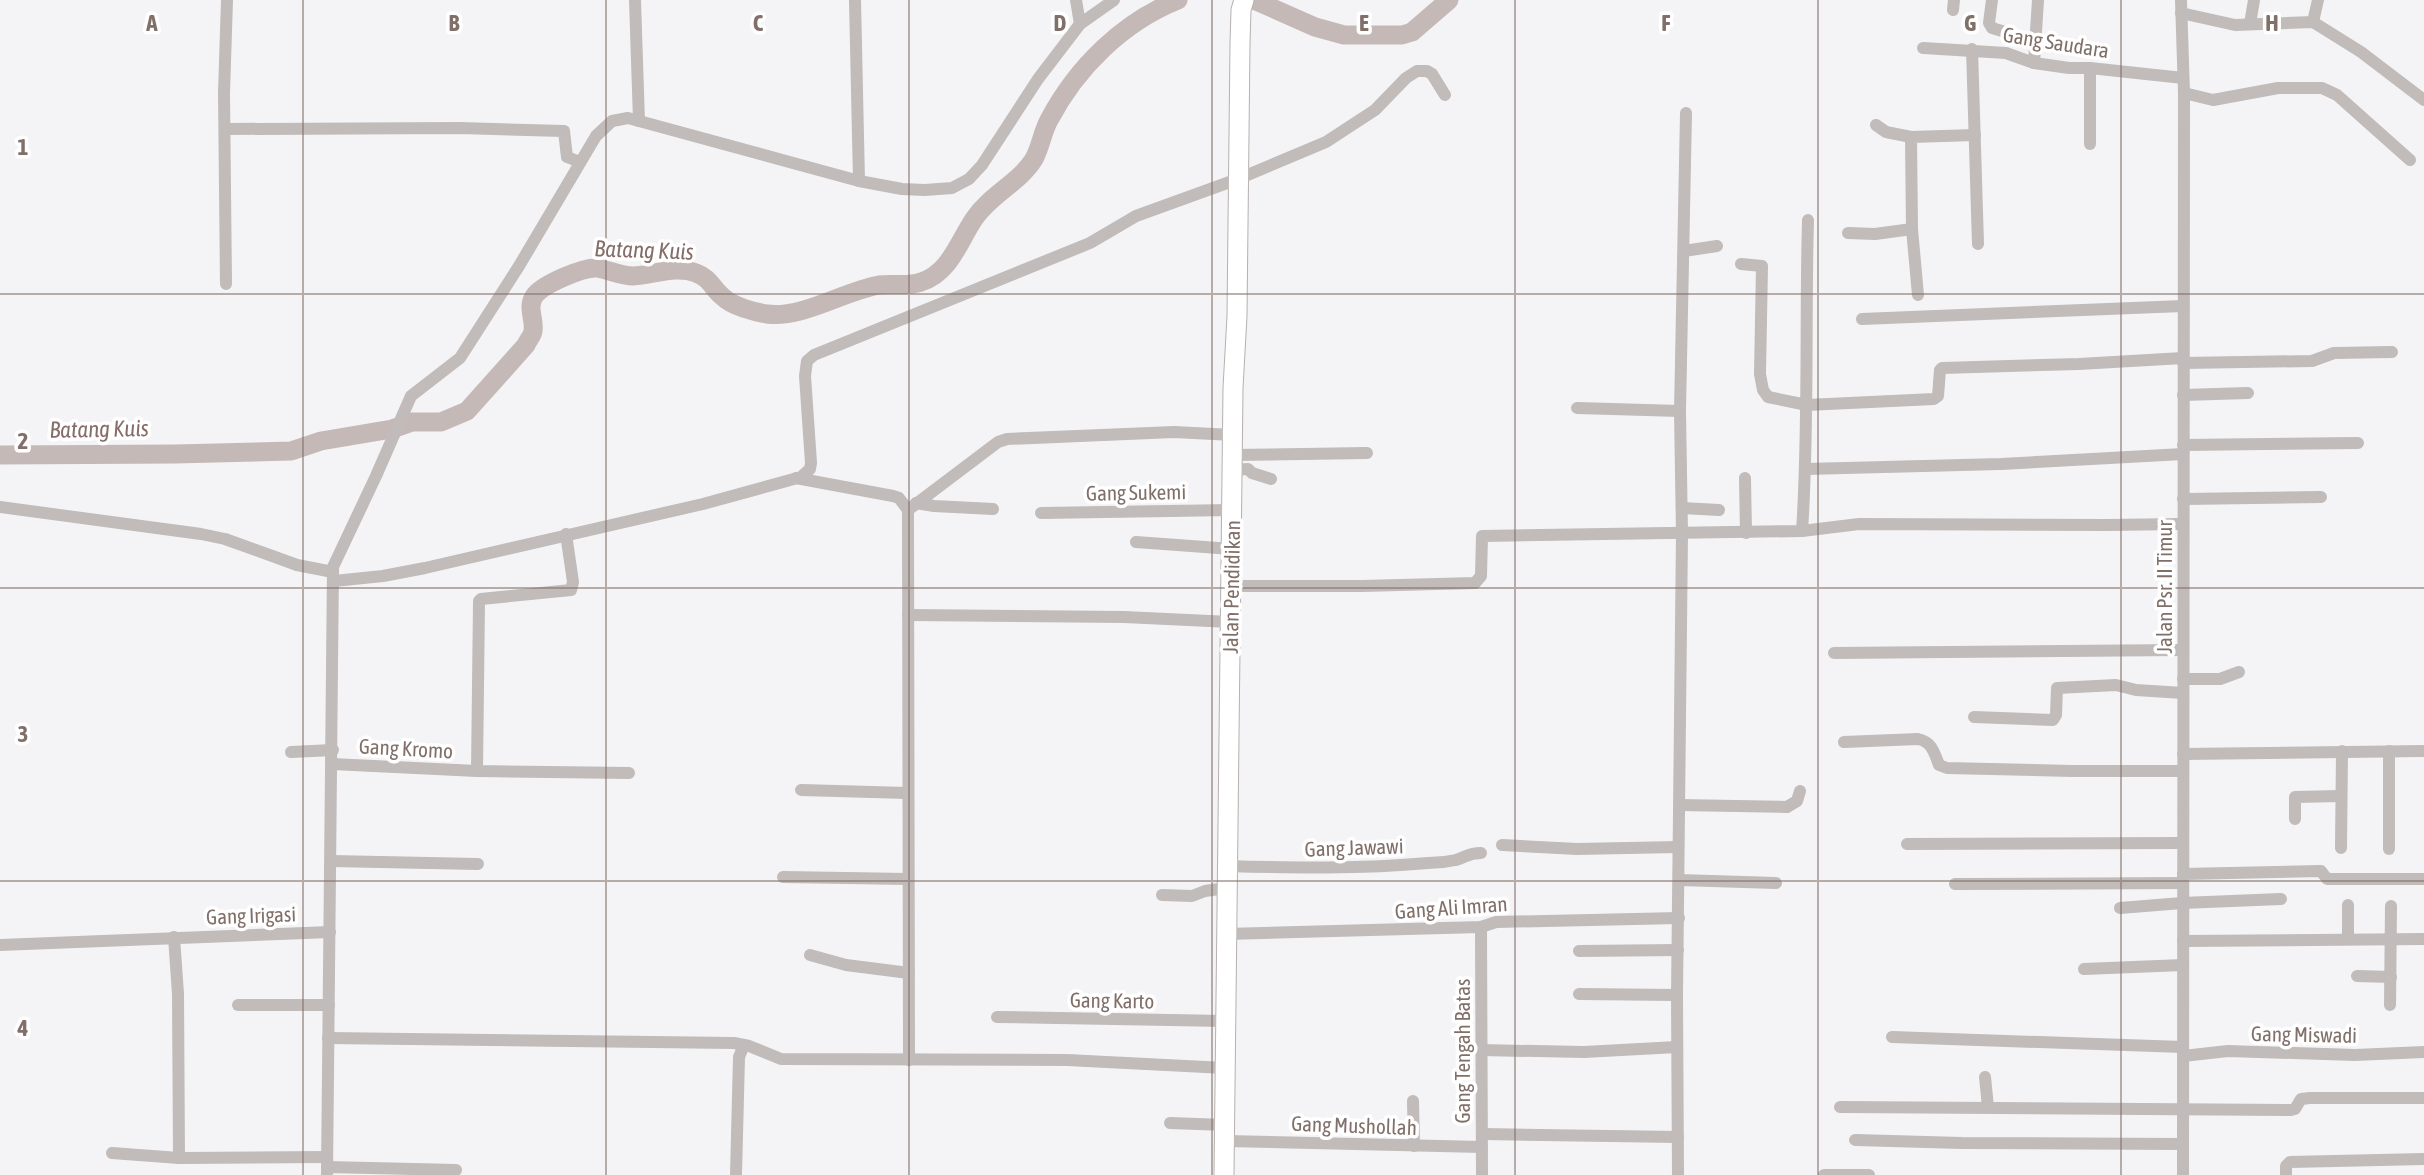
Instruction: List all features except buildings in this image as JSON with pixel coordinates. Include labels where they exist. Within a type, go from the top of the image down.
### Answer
[{"type":"main road","name":"Jalan Pendidikan","points":[[1224,1175],[1232,510],[1239,462],[1233,435],[1242,5]]},
{"type":"street","points":[[226,284],[227,0]]},
{"type":"street","points":[[635,0],[639,121]]},
{"type":"street","points":[[855,0],[859,181]]},
{"type":"street","points":[[1076,0],[1080,24]]},
{"type":"street","points":[[327,1166],[334,563],[411,396],[460,358],[519,267],[596,136],[612,121],[620,118],[639,121],[859,181],[902,189],[952,188],[969,179],[994,149],[1038,79],[1080,24],[1114,0]]},
{"type":"street","points":[[1992,0],[1989,23],[1992,28],[2002,31]]},
{"type":"street","points":[[2034,63],[2038,0]]},
{"type":"street","points":[[2249,24],[2254,0]]},
{"type":"street","points":[[2313,22],[2318,0]]},
{"type":"street","points":[[2181,7],[2228,24],[2313,22],[2361,52],[2424,100]]},
{"type":"street","name":"Jalan Psr. II Timur","points":[[2181,7],[2184,93],[2183,1175]]},
{"type":"street","name":"Gang Saudara","points":[[1923,48],[2006,52],[2034,63],[2183,78]]},
{"type":"street","points":[[1972,49],[1978,244]]},
{"type":"street","points":[[2090,68],[2090,144]]},
{"type":"street","points":[[0,507],[201,534],[225,539],[334,576],[383,576],[703,504],[796,478],[807,473],[811,463],[805,376],[807,361],[814,355],[1090,243],[1136,216],[1238,179],[1340,134],[1375,110],[1406,78],[1417,71],[1432,74],[1445,95]]},
{"type":"street","points":[[2184,93],[2213,100],[2278,88],[2322,88],[2337,95],[2410,160]]},
{"type":"street","points":[[1678,1175],[1677,995],[1682,534],[1680,411],[1686,113]]},
{"type":"street","points":[[1876,125],[1886,132],[1911,136],[1975,135]]},
{"type":"street","points":[[225,129],[460,128],[564,131],[567,157],[580,162]]},
{"type":"street","points":[[1911,136],[1912,229],[1918,295]]},
{"type":"street","points":[[1802,531],[1806,469],[1805,307],[1808,220]]},
{"type":"street","points":[[1848,233],[1875,234],[1912,229]]},
{"type":"street","points":[[1684,251],[1717,246]]},
{"type":"street","points":[[1741,264],[1762,266],[1760,374],[1763,390],[1770,398],[1807,405],[1934,399],[1938,396],[1942,368],[2183,361],[2312,361],[2334,352],[2392,352]]},
{"type":"street","points":[[1861,318],[2183,306]]},
{"type":"street","points":[[2183,395],[2248,393]]},
{"type":"street","points":[[1577,408],[1680,411]]},
{"type":"street","points":[[907,504],[998,442],[1007,439],[1174,432],[1233,435]]},
{"type":"street","points":[[1806,469],[2028,463],[2183,449],[2358,443]]},
{"type":"street","points":[[1239,462],[1367,453]]},
{"type":"street","points":[[1239,462],[1252,473],[1271,479]]},
{"type":"street","points":[[796,478],[907,504],[993,509]]},
{"type":"street","points":[[1745,478],[1746,533]]},
{"type":"street","points":[[2183,499],[2321,497]]},
{"type":"street","points":[[907,504],[909,1060]]},
{"type":"street","points":[[1682,508],[1718,510]]},
{"type":"street","name":"Gang Sukemi","points":[[1041,513],[1232,510]]},
{"type":"street","points":[[1231,586],[1475,583],[1481,576],[1482,536],[1746,533],[1802,531],[1859,524],[2183,524]]},
{"type":"street","points":[[477,771],[479,601],[571,590],[572,573],[566,534]]},
{"type":"street","points":[[1136,542],[1232,550]]},
{"type":"street","points":[[908,615],[1124,617],[1231,622]]},
{"type":"street","points":[[1834,653],[2183,650]]},
{"type":"street","points":[[2183,679],[2220,679],[2239,671]]},
{"type":"street","points":[[1974,717],[2053,720],[2056,715],[2057,688],[2116,685],[2136,690],[2183,693]]},
{"type":"street","points":[[1844,742],[1926,741],[1932,747],[1938,765],[1947,768],[2183,771]]},
{"type":"street","points":[[291,752],[333,750]]},
{"type":"street","points":[[2341,848],[2342,751]]},
{"type":"street","points":[[2389,751],[2389,849]]},
{"type":"street","points":[[2183,754],[2424,751]]},
{"type":"street","name":"Gang Kromo","points":[[332,764],[477,771],[629,772]]},
{"type":"street","points":[[801,790],[907,793]]},
{"type":"street","points":[[1679,805],[1787,807],[1797,801],[1800,791]]},
{"type":"street","points":[[2295,819],[2295,797],[2341,796]]},
{"type":"street","points":[[1908,845],[2183,843]]},
{"type":"street","points":[[1502,845],[1577,849],[1678,847]]},
{"type":"street","name":"Gang Jawawi","points":[[1227,866],[1364,867],[1457,860],[1464,855],[1481,853]]},
{"type":"street","points":[[331,861],[478,864]]},
{"type":"street","points":[[1955,884],[2321,871],[2327,879],[2424,879]]},
{"type":"street","points":[[783,877],[908,879]]},
{"type":"street","points":[[1679,880],[1776,883]]},
{"type":"street","points":[[1162,895],[1192,896],[1227,888]]},
{"type":"street","points":[[2120,908],[2281,899]]},
{"type":"street","points":[[2348,905],[2348,938]]},
{"type":"street","points":[[2390,1005],[2391,906]]},
{"type":"street","name":"Gang Ali Imran","points":[[1226,934],[1481,927],[1496,922],[1679,918]]},
{"type":"street","name":"Gang Tengah Batas","points":[[1481,927],[1482,1175]]},
{"type":"street","name":"Gang Irigasi","points":[[0,945],[330,932]]},
{"type":"street","points":[[174,937],[178,993],[179,1158]]},
{"type":"street","points":[[2183,941],[2424,939]]},
{"type":"street","points":[[1579,951],[1678,950]]},
{"type":"street","points":[[810,955],[846,965],[909,973]]},
{"type":"street","points":[[2084,969],[2183,965]]},
{"type":"street","points":[[2357,976],[2390,977]]},
{"type":"street","points":[[1579,994],[1677,995]]},
{"type":"street","points":[[238,1005],[329,1005]]},
{"type":"street","name":"Gang Karto","points":[[997,1017],[1225,1021]]},
{"type":"street","name":"Gang Miswadi","points":[[1892,1037],[2183,1051],[2355,1055],[2424,1052]]},
{"type":"street","points":[[328,1038],[734,1043],[781,1059],[1067,1060],[1225,1068]]},
{"type":"street","points":[[736,1175],[739,1057],[744,1045]]},
{"type":"street","points":[[1480,1050],[1584,1052],[1677,1047]]},
{"type":"street","points":[[1985,1077],[1988,1107]]},
{"type":"street","points":[[1840,1107],[2291,1110],[2295,1109],[2301,1099],[2310,1098],[2424,1098]]},
{"type":"street","points":[[1413,1101],[1414,1146]]},
{"type":"street","name":"Gang Mushollah","points":[[1170,1124],[1225,1133],[1414,1146],[1482,1141],[1678,1137]]},
{"type":"street","points":[[1856,1140],[2183,1144]]},
{"type":"street","points":[[112,1153],[327,1166],[456,1170]]},
{"type":"street","points":[[2286,1175],[2290,1162],[2424,1159]]},
{"type":"street","points":[[1824,1175],[1869,1175]]},
{"type":"waterway","name":"Batang Kuis","points":[[0,455],[291,451],[321,441],[392,429],[412,422],[441,422],[467,411],[526,345],[533,333],[531,304],[535,295],[555,281],[591,268],[633,276],[673,270],[696,273],[732,303],[767,314],[809,309],[879,285],[921,282],[931,278],[947,264],[974,219],[1028,167],[1060,101],[1103,48],[1139,21],[1178,0]]},
{"type":"waterway","name":"Batang Kuis","points":[[1254,0],[1315,27],[1344,35],[1402,35],[1412,32],[1449,0]]}]
